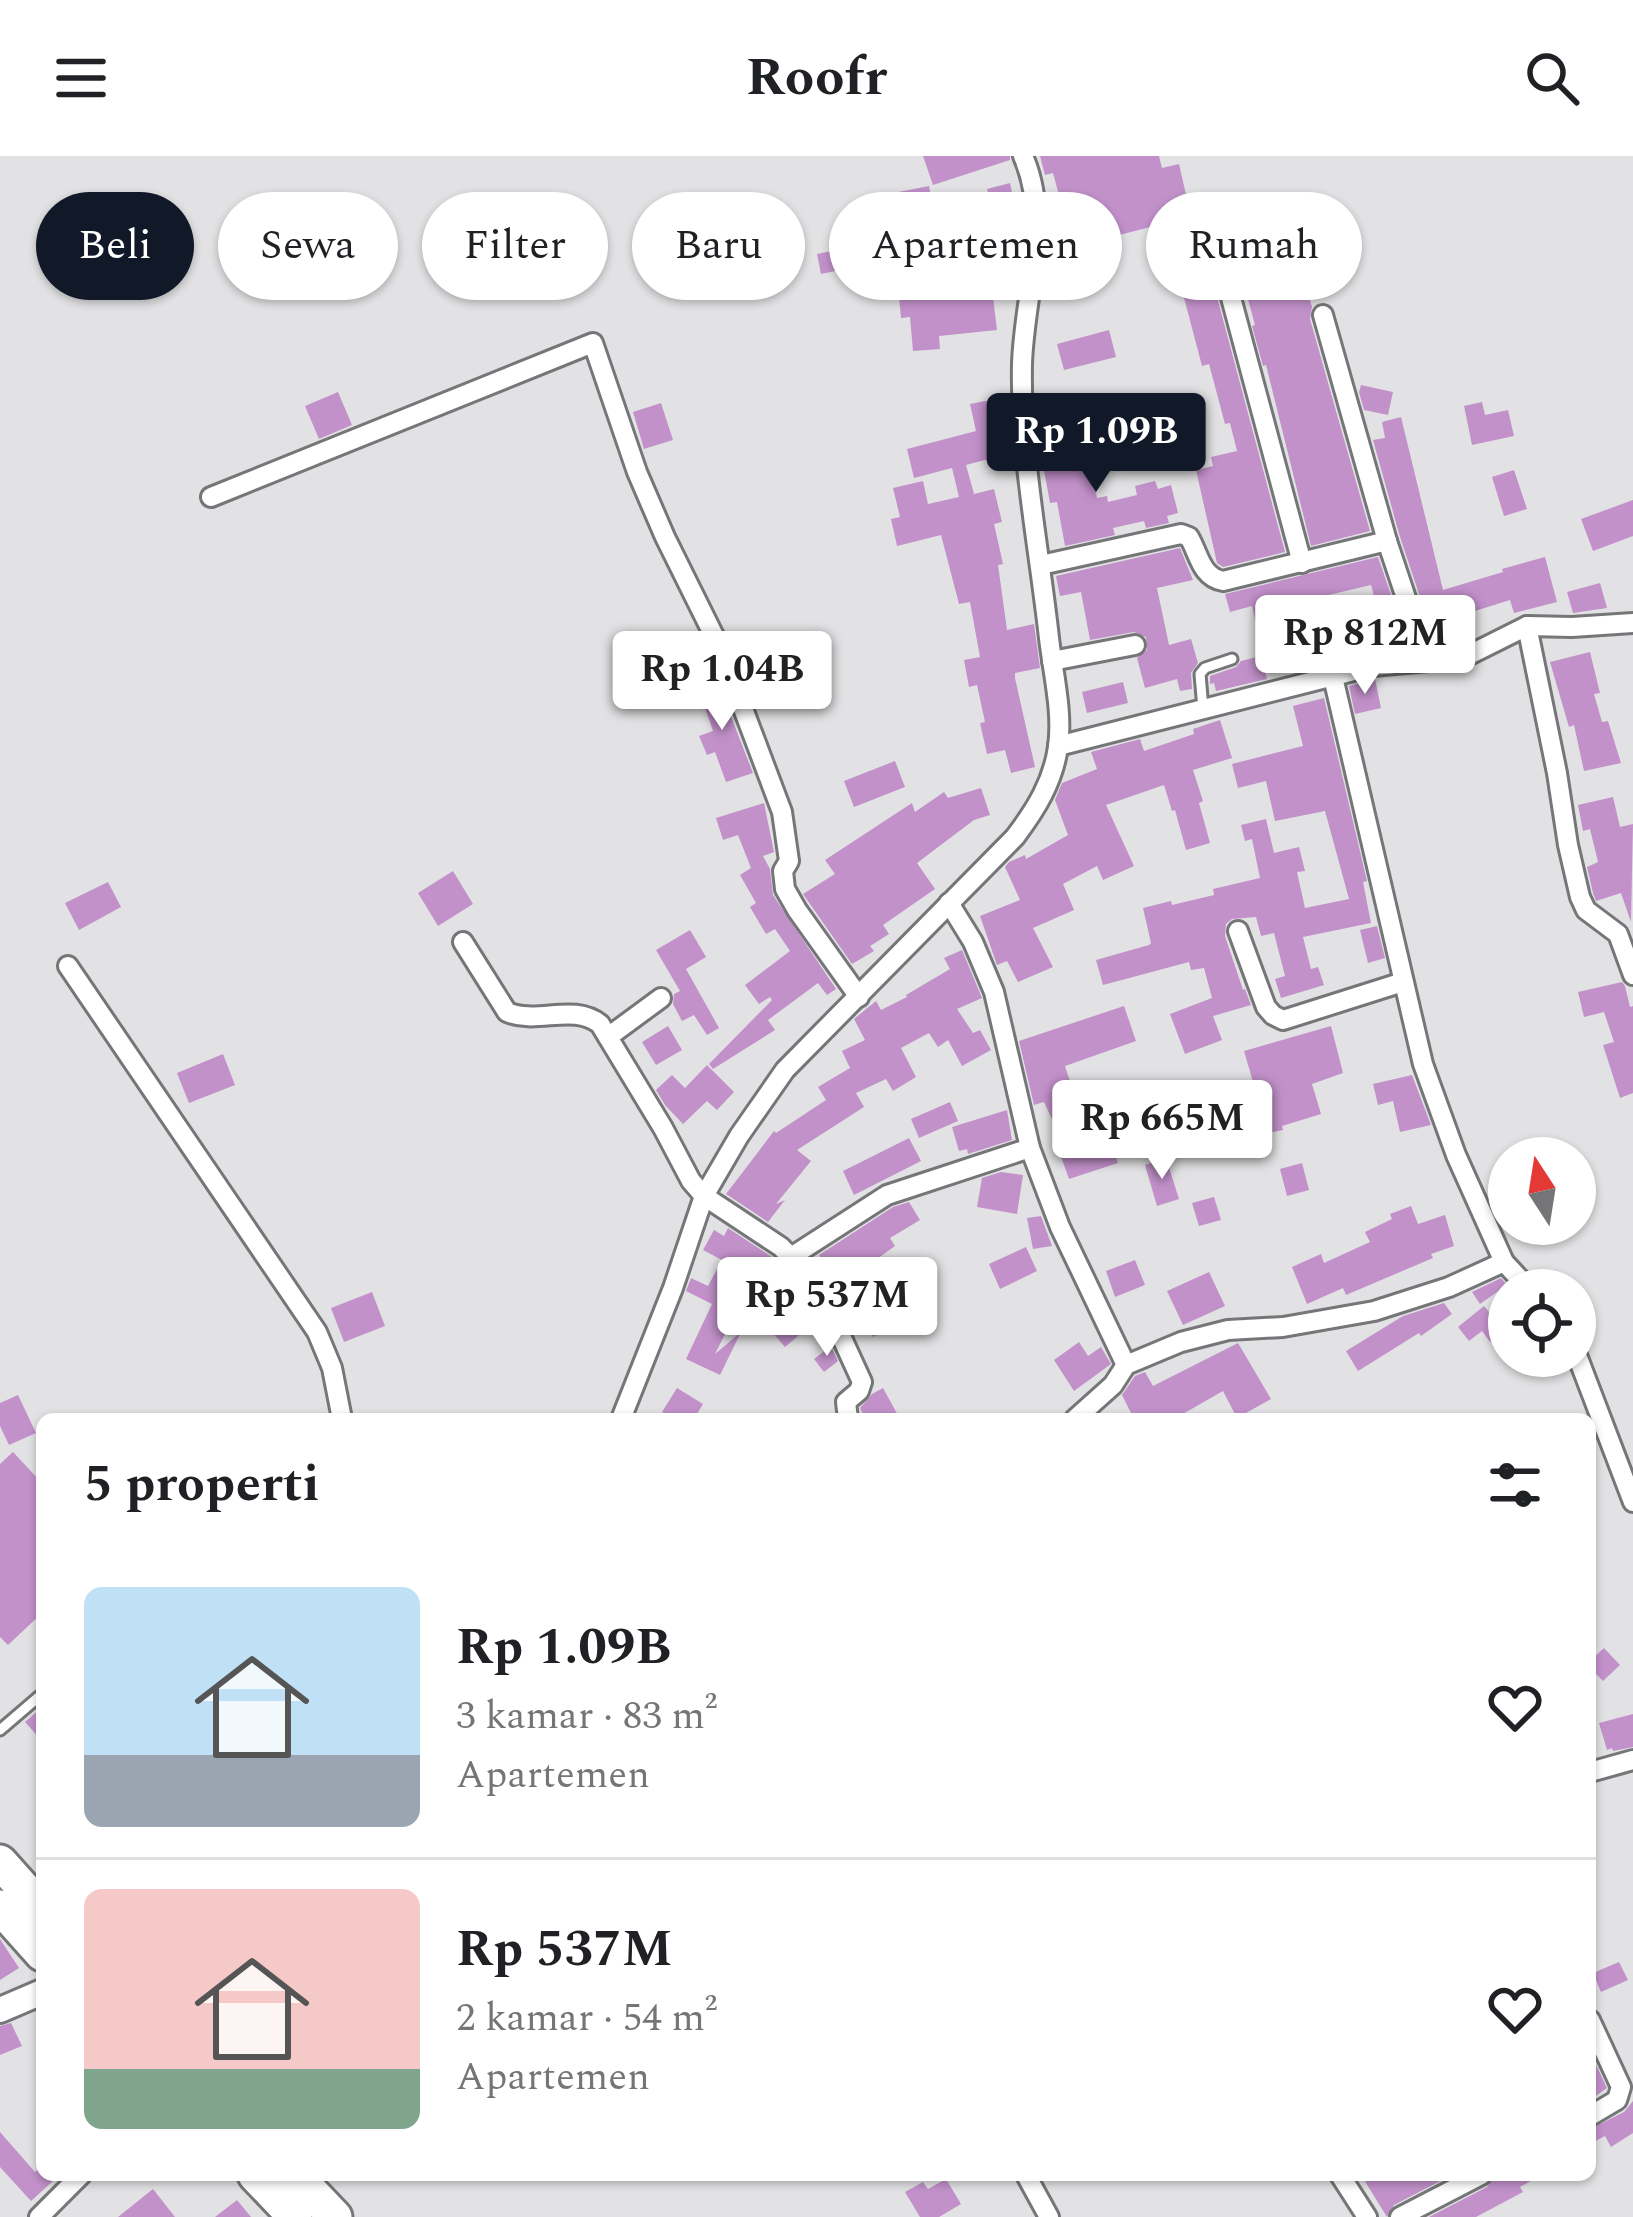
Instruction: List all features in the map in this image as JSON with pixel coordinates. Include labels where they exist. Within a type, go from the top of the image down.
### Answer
[{"type":"highway","points":[[0,1862],[36,1902]]},
{"type":"highway","points":[[0,1907],[36,1947]]},
{"type":"highway","points":[[261,2181],[295,2217]]},
{"type":"highway","points":[[301,2181],[335,2217]]},
{"type":"street","points":[[629,1413],[704,1196],[739,1136],[785,1070],[1015,837],[1052,775],[1059,724],[1025,436],[1022,366],[1037,210],[1023,156]]},
{"type":"street","points":[[1232,300],[1302,563]]},
{"type":"street","points":[[1323,315],[1387,541],[1427,661]]},
{"type":"street","points":[[211,497],[593,343],[637,472],[721,650],[782,812],[789,860],[783,872],[784,889],[860,997]]},
{"type":"street","points":[[1041,565],[1173,534],[1190,537],[1207,574],[1223,580],[1387,541]]},
{"type":"street","points":[[1058,746],[1372,666],[1471,654],[1527,626],[1633,623]]},
{"type":"street","points":[[1527,626],[1580,897],[1586,910],[1618,934],[1633,975]]},
{"type":"street","points":[[1052,661],[1135,645]]},
{"type":"street","points":[[1333,677],[1423,1064],[1441,1117],[1510,1269]]},
{"type":"street","points":[[949,903],[994,992],[1030,1148],[1060,1226],[1126,1365]]},
{"type":"street","points":[[1238,931],[1266,1007],[1283,1020],[1402,982]]},
{"type":"street","points":[[463,943],[506,1012],[518,1017],[590,1016],[600,1024],[684,1170],[704,1196],[781,1247],[807,1274],[862,1382],[846,1402],[847,1413]]},
{"type":"street","points":[[68,966],[317,1332],[332,1369],[341,1413]]},
{"type":"street","points":[[608,1036],[661,998]]},
{"type":"street","points":[[791,1257],[886,1195],[1030,1148]]},
{"type":"street","points":[[1083,1413],[1113,1385],[1126,1365],[1202,1336],[1374,1311],[1449,1287],[1504,1262]]},
{"type":"street","points":[[1585,1377],[1633,1502]]},
{"type":"street","points":[[1596,1770],[1633,1760]]},
{"type":"street","points":[[0,2011],[36,1995]]},
{"type":"street","points":[[1596,2033],[1621,2086],[1617,2100],[1596,2112]]},
{"type":"street","points":[[39,2217],[74,2181]]},
{"type":"street","points":[[1029,2181],[1049,2217]]},
{"type":"street","points":[[1344,2181],[1367,2217]]},
{"type":"street","points":[[1400,2217],[1469,2181]]},
{"type":"lane","points":[[1203,710],[1200,674],[1232,659]]},
{"type":"lane","points":[[0,1730],[36,1699]]},
{"type":"building","points":[[923,156],[1010,156],[1010,160],[933,185]]},
{"type":"building","points":[[1040,156],[1159,156],[1162,168],[1179,164],[1185,192],[1146,192],[1146,228],[1122,234],[1122,192],[1058,192],[1053,173],[1045,175]]},
{"type":"building","points":[[1010,183],[1012,192],[988,192]]},
{"type":"building","points":[[929,186],[930,192],[898,192]]},
{"type":"building","points":[[829,252],[829,272],[821,274],[817,254]]},
{"type":"building","points":[[899,300],[993,300],[997,330],[939,336],[940,349],[913,351],[910,317],[901,318]]},
{"type":"building","points":[[1185,300],[1218,300],[1285,552],[1223,567],[1217,563],[1196,470],[1213,466],[1211,457],[1237,451],[1209,364],[1202,366]]},
{"type":"building","points":[[1248,300],[1310,300],[1310,319],[1370,531],[1311,546]]},
{"type":"building","points":[[1109,330],[1116,357],[1064,370],[1057,344]]},
{"type":"building","points":[[1361,385],[1393,392],[1388,415],[1364,410]]},
{"type":"building","points":[[338,392],[352,425],[319,439],[305,406]]},
{"type":"building","points":[[1000,398],[1005,422],[999,424],[1007,454],[966,465],[974,494],[994,489],[1002,522],[994,524],[1003,564],[998,565],[1007,630],[1034,624],[1040,668],[1015,673],[1015,678],[1035,767],[1011,773],[1005,750],[987,754],[977,685],[969,687],[964,660],[980,657],[970,602],[959,604],[941,535],[897,546],[891,519],[900,517],[893,488],[923,481],[928,504],[959,497],[952,468],[914,478],[907,449],[976,431],[970,404]]},
{"type":"building","points":[[1482,402],[1485,415],[1508,410],[1514,436],[1472,445],[1464,406]]},
{"type":"building","points":[[661,403],[673,440],[644,449],[633,412]]},
{"type":"building","points":[[1401,417],[1443,590],[1545,557],[1557,602],[1514,613],[1510,600],[1456,617],[1458,625],[1432,633],[1373,440],[1385,438],[1382,422]]},
{"type":"building","points":[[1093,435],[1096,456],[1090,457],[1097,498],[1107,496],[1108,502],[1137,495],[1135,486],[1155,481],[1158,489],[1171,485],[1178,513],[1167,516],[1169,523],[1146,528],[1144,521],[1113,528],[1115,535],[1065,546],[1057,502],[1050,503],[1039,443]]},
{"type":"building","points":[[1514,470],[1527,509],[1504,516],[1492,477]]},
{"type":"building","points":[[1633,500],[1633,536],[1593,551],[1581,519]]},
{"type":"building","points":[[1180,548],[1193,580],[1157,588],[1169,645],[1191,639],[1198,663],[1191,673],[1192,689],[1180,691],[1177,679],[1145,688],[1137,658],[1147,650],[1146,637],[1134,632],[1090,640],[1081,592],[1060,596],[1056,576]]},
{"type":"building","points":[[1378,557],[1398,615],[1381,620],[1371,585],[1320,597],[1330,641],[1264,659],[1252,606],[1230,612],[1225,594]]},
{"type":"building","points":[[1600,583],[1607,608],[1573,613],[1567,592]]},
{"type":"building","points":[[1590,652],[1600,693],[1594,694],[1621,763],[1584,771],[1574,725],[1569,727],[1550,662]]},
{"type":"building","points":[[1261,656],[1267,679],[1216,691],[1214,683],[1210,684],[1210,676]]},
{"type":"building","points":[[716,678],[753,773],[726,782],[715,752],[707,755],[699,736],[713,731],[693,685]]},
{"type":"building","points":[[1375,679],[1381,708],[1355,714],[1349,686]]},
{"type":"building","points":[[1123,682],[1128,703],[1087,713],[1082,692]]},
{"type":"building","points":[[1324,698],[1367,881],[1363,882],[1371,923],[1303,937],[1311,969],[1318,967],[1324,985],[1281,998],[1275,979],[1285,976],[1274,933],[1261,936],[1256,917],[1232,919],[1226,924],[1225,936],[1251,1005],[1213,1016],[1222,1040],[1185,1054],[1170,1014],[1212,998],[1204,968],[1191,970],[1189,962],[1103,985],[1096,960],[1151,943],[1143,908],[1214,895],[1213,889],[1260,878],[1252,839],[1245,841],[1241,825],[1266,819],[1274,853],[1299,847],[1305,871],[1297,872],[1305,908],[1349,899],[1325,811],[1275,821],[1266,781],[1238,788],[1232,764],[1303,746],[1293,706]]},
{"type":"building","points":[[1220,720],[1232,758],[1193,770],[1210,843],[1186,850],[1164,785],[1106,805],[1134,866],[1103,880],[1097,866],[1063,884],[1074,910],[1033,928],[1053,967],[1018,982],[1007,961],[997,965],[980,916],[1020,900],[1005,867],[1009,862],[1025,855],[1026,859],[1068,835],[1055,800],[1062,783],[1097,769],[1091,752],[1140,739],[1144,751]]},
{"type":"building","points":[[895,761],[905,787],[854,807],[844,781]]},
{"type":"building","points":[[981,788],[990,815],[974,820],[917,863],[935,889],[883,925],[889,934],[870,946],[874,951],[852,964],[803,894],[835,874],[825,860],[912,803],[915,812],[944,792],[948,798]]},
{"type":"building","points":[[1613,797],[1620,827],[1633,824],[1631,922],[1621,893],[1596,901],[1587,867],[1598,862],[1590,829],[1583,831],[1578,805]]},
{"type":"building","points":[[764,803],[774,852],[763,856],[773,895],[836,989],[827,995],[818,983],[768,1020],[775,1030],[713,1069],[709,1064],[772,1000],[759,1004],[745,985],[790,951],[775,929],[766,934],[750,907],[756,903],[740,875],[751,868],[738,835],[723,840],[716,818]]},
{"type":"building","points":[[453,871],[473,904],[438,926],[418,893]]},
{"type":"building","points":[[108,882],[121,907],[79,930],[65,903]]},
{"type":"building","points":[[1377,926],[1385,958],[1368,963],[1360,930]]},
{"type":"building","points":[[690,930],[706,957],[686,969],[719,1028],[707,1035],[694,1015],[682,1021],[673,1004],[674,994],[680,991],[656,950]]},
{"type":"building","points":[[962,950],[982,998],[957,1009],[973,1033],[980,1030],[991,1050],[962,1066],[948,1040],[938,1047],[929,1033],[901,1048],[916,1077],[893,1091],[886,1079],[856,1093],[864,1107],[797,1150],[811,1161],[776,1204],[785,1200],[768,1222],[726,1194],[774,1131],[826,1100],[818,1087],[850,1068],[842,1051],[865,1040],[854,1019],[876,1001],[881,1010],[907,997],[950,969],[944,958]]},
{"type":"building","points":[[1622,982],[1633,1006],[1633,1093],[1620,1098],[1603,1045],[1614,1042],[1604,1012],[1584,1017],[1578,992]]},
{"type":"building","points":[[1124,1006],[1136,1041],[1065,1066],[1076,1100],[1081,1098],[1099,1136],[1108,1132],[1118,1163],[1069,1179],[1061,1157],[1068,1154],[1044,1102],[1034,1105],[1019,1041]]},
{"type":"building","points":[[668,1026],[682,1050],[656,1065],[642,1042]]},
{"type":"building","points":[[1331,1026],[1343,1073],[1312,1084],[1321,1114],[1282,1126],[1283,1130],[1224,1143],[1220,1121],[1255,1114],[1253,1107],[1260,1106],[1244,1051]]},
{"type":"building","points":[[223,1054],[235,1085],[189,1103],[177,1073]]},
{"type":"building","points":[[707,1065],[734,1092],[717,1110],[707,1101],[683,1124],[656,1090],[672,1075],[685,1088]]},
{"type":"building","points":[[1412,1075],[1431,1125],[1400,1132],[1393,1101],[1378,1105],[1373,1084]]},
{"type":"building","points":[[1148,1089],[1157,1122],[1135,1129],[1126,1096]]},
{"type":"building","points":[[950,1102],[958,1121],[919,1138],[911,1119]]},
{"type":"building","points":[[1007,1110],[1012,1140],[968,1154],[967,1149],[959,1151],[952,1127]]},
{"type":"building","points":[[909,1138],[921,1161],[854,1195],[843,1171]]},
{"type":"building","points":[[1166,1158],[1179,1199],[1157,1206],[1145,1165]]},
{"type":"building","points":[[1302,1163],[1309,1190],[1287,1196],[1280,1169]]},
{"type":"building","points":[[1001,1172],[1023,1175],[1017,1214],[977,1207],[982,1178]]},
{"type":"building","points":[[1214,1197],[1221,1220],[1199,1226],[1192,1203]]},
{"type":"building","points":[[909,1202],[920,1220],[890,1238],[895,1246],[839,1286],[819,1255],[893,1207]]},
{"type":"building","points":[[1411,1206],[1418,1224],[1445,1215],[1454,1246],[1346,1295],[1343,1288],[1307,1304],[1292,1267],[1321,1254],[1324,1263],[1370,1242],[1365,1232]]},
{"type":"building","points":[[1041,1216],[1052,1246],[1033,1249],[1027,1218]]},
{"type":"building","points":[[728,1228],[772,1257],[796,1282],[818,1319],[785,1347],[759,1317],[778,1301],[755,1275],[715,1354],[741,1332],[720,1375],[686,1359],[712,1304],[686,1291],[691,1278],[708,1286],[722,1260],[703,1250],[714,1230],[724,1236]]},
{"type":"building","points":[[1026,1247],[1037,1271],[1000,1289],[989,1264]]},
{"type":"building","points":[[1135,1260],[1145,1285],[1115,1297],[1106,1271]]},
{"type":"building","points":[[1209,1272],[1225,1306],[1183,1325],[1167,1291]]},
{"type":"building","points":[[1488,1284],[1488,1298],[1480,1304],[1472,1292]]},
{"type":"building","points":[[372,1292],[385,1326],[344,1342],[331,1308]]},
{"type":"building","points":[[885,1297],[900,1322],[873,1337],[863,1322],[877,1314],[872,1305]]},
{"type":"building","points":[[1444,1303],[1452,1314],[1358,1371],[1346,1351],[1403,1316]]},
{"type":"building","points":[[1484,1306],[1488,1311],[1488,1339],[1482,1331],[1469,1341],[1458,1327]]},
{"type":"building","points":[[1079,1342],[1088,1356],[1101,1347],[1111,1364],[1074,1391],[1054,1360]]},
{"type":"building","points":[[1238,1343],[1271,1399],[1246,1413],[1234,1413],[1223,1391],[1184,1413],[1131,1413],[1122,1395],[1135,1376],[1145,1372],[1153,1386]]},
{"type":"building","points":[[831,1346],[838,1361],[824,1372],[814,1359]]},
{"type":"building","points":[[677,1388],[703,1404],[698,1413],[662,1412]]},
{"type":"building","points":[[883,1388],[897,1413],[862,1413],[860,1408]]},
{"type":"building","points":[[18,1395],[36,1433],[9,1445],[0,1426],[0,1403]]},
{"type":"building","points":[[13,1452],[36,1477],[36,1619],[8,1645],[0,1637],[0,1464]]},
{"type":"building","points":[[1604,1648],[1620,1665],[1603,1681],[1596,1674],[1596,1655]]},
{"type":"building","points":[[36,1712],[36,1734],[25,1722]]},
{"type":"building","points":[[1633,1714],[1633,1747],[1607,1750],[1599,1723]]},
{"type":"building","points":[[0,1939],[19,1968],[0,1980]]},
{"type":"building","points":[[1619,1962],[1628,1980],[1601,1992],[1596,1972]]},
{"type":"building","points":[[11,2023],[22,2046],[0,2055],[0,2026]]},
{"type":"building","points":[[1596,2065],[1607,2088],[1596,2096]]},
{"type":"building","points":[[1633,2101],[1633,2133],[1611,2147],[1605,2136],[1596,2141],[1596,2126],[1624,2112]]},
{"type":"building","points":[[0,2132],[36,2171],[36,2181],[53,2181],[31,2201],[0,2167]]},
{"type":"building","points":[[947,2181],[961,2204],[939,2217],[920,2217],[905,2192],[923,2182],[928,2189]]},
{"type":"building","points":[[1365,2181],[1440,2181],[1394,2205],[1387,2217]]},
{"type":"building","points":[[1490,2181],[1531,2181],[1520,2187],[1523,2192],[1476,2217],[1429,2217]]},
{"type":"building","points":[[153,2189],[175,2217],[118,2217]]},
{"type":"building","points":[[237,2200],[251,2217],[215,2217]]}]
